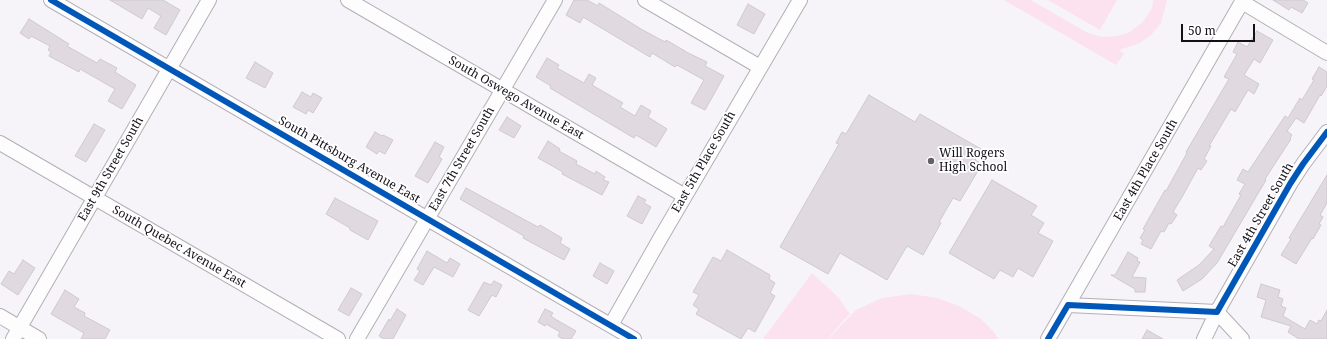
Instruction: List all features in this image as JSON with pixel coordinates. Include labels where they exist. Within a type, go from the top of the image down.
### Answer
[{"type":"street","name":"South Pittsburg Avenue East","points":[[52,0],[634,339]]},
{"type":"street","name":"East 9th Street South","points":[[16,333],[210,0]]},
{"type":"street","name":"South Oswego Avenue East","points":[[348,0],[685,196]]},
{"type":"street","name":"East 7th Street South","points":[[357,339],[555,0]]},
{"type":"street","points":[[645,0],[760,67]]},
{"type":"street","name":"East 5th Place South","points":[[611,325],[800,0]]},
{"type":"street","points":[[1242,1],[1327,53]]},
{"type":"street","name":"East 4th Place South","points":[[1048,339],[1242,1]]},
{"type":"street","name":"East 4th Street South","points":[[1204,339],[1217,312],[1290,184],[1327,132]]},
{"type":"street","name":"South Quebec Avenue East","points":[[0,143],[338,339]]},
{"type":"street","points":[[1068,305],[1217,312],[1242,339]]},
{"type":"street","points":[[0,316],[16,333],[39,339]]},
{"type":"shaded area","points":[[1004,0],[1031,0],[1088,33],[1102,37],[1118,36],[1128,33],[1142,23],[1152,8],[1153,0],[1167,0],[1161,23],[1151,35],[1140,43],[1119,50],[1124,54],[1116,65]]},
{"type":"shaded area","points":[[1048,0],[1117,0],[1100,30]]},
{"type":"shaded area","points":[[812,273],[838,297],[850,314],[828,339],[763,339]]},
{"type":"shaded area","points":[[911,294],[937,298],[959,306],[981,319],[994,332],[998,339],[829,339],[856,310],[882,298]]},
{"type":"building","points":[[110,0],[163,0],[180,10],[166,35],[154,28],[161,16],[148,8],[142,19]]},
{"type":"building","points":[[574,0],[587,0],[598,6],[599,3],[641,29],[665,42],[666,40],[707,62],[705,66],[724,76],[705,110],[691,103],[704,80],[677,65],[675,67],[652,53],[650,57],[583,17],[580,23],[566,15]]},
{"type":"building","points":[[1273,0],[1303,0],[1308,3],[1302,13],[1291,7],[1289,10]]},
{"type":"building","points":[[748,4],[765,14],[754,34],[737,25]]},
{"type":"building","points":[[29,19],[69,44],[67,46],[97,63],[100,59],[117,68],[115,72],[136,85],[122,109],[108,101],[115,89],[80,69],[79,72],[49,56],[51,52],[48,50],[50,46],[31,36],[29,39],[20,33]]},
{"type":"building","points":[[1257,31],[1273,40],[1260,63],[1254,59],[1244,75],[1259,84],[1254,94],[1248,90],[1235,112],[1231,109],[1209,146],[1211,146],[1204,159],[1207,161],[1201,170],[1198,168],[1173,212],[1177,215],[1171,224],[1169,223],[1164,232],[1161,231],[1151,249],[1141,244],[1143,240],[1140,238],[1145,230],[1143,229],[1229,79],[1224,77],[1237,54],[1233,52],[1238,42],[1247,47]]},
{"type":"building","points":[[547,58],[559,65],[557,68],[584,83],[589,74],[596,78],[592,85],[623,103],[620,107],[635,116],[641,105],[651,111],[648,117],[667,129],[656,147],[636,135],[634,138],[550,88],[551,86],[536,77]]},
{"type":"building","points":[[255,62],[273,73],[265,88],[246,78]]},
{"type":"building","points":[[1319,67],[1327,72],[1327,86],[1321,96],[1320,95],[1304,123],[1296,118],[1287,131],[1292,135],[1290,138],[1291,139],[1265,179],[1266,180],[1217,263],[1202,279],[1183,291],[1177,280],[1199,265],[1214,249],[1209,246],[1221,226],[1223,227],[1241,195],[1239,194],[1245,184],[1237,180],[1243,169],[1248,172],[1285,116],[1288,118],[1300,98],[1302,100],[1314,80],[1312,79]]},
{"type":"building","points":[[302,92],[311,97],[313,93],[322,98],[313,113],[308,110],[306,114],[293,107]]},
{"type":"building","points":[[869,95],[915,122],[920,114],[981,149],[975,160],[982,164],[960,201],[953,198],[939,222],[941,223],[923,255],[907,246],[887,280],[840,253],[828,274],[780,247],[839,144],[836,143],[842,132],[846,134]]},
{"type":"building","points":[[507,117],[521,126],[514,138],[499,130]]},
{"type":"building","points":[[94,124],[105,130],[86,162],[75,156]]},
{"type":"building","points":[[375,132],[393,140],[385,154],[379,151],[377,154],[366,147]]},
{"type":"building","points":[[548,141],[560,149],[559,151],[577,161],[576,164],[595,174],[596,171],[605,177],[603,180],[609,182],[602,195],[562,174],[563,172],[538,158]]},
{"type":"building","points":[[435,142],[444,147],[439,157],[442,159],[428,183],[415,176]]},
{"type":"building","points":[[1327,175],[1327,203],[1320,215],[1323,217],[1319,224],[1321,225],[1296,264],[1281,255],[1291,239],[1289,238]]},
{"type":"building","points":[[992,180],[1037,206],[1031,215],[1044,223],[1038,233],[1053,241],[1033,277],[1018,268],[1013,277],[1000,270],[994,279],[949,253]]},
{"type":"building","points":[[466,188],[538,227],[540,225],[562,238],[560,243],[570,249],[564,260],[523,238],[524,236],[460,199]]},
{"type":"building","points":[[638,196],[646,200],[644,203],[651,207],[642,224],[627,216]]},
{"type":"building","points":[[335,198],[378,221],[368,240],[326,214]]},
{"type":"building","points":[[727,250],[770,275],[769,279],[775,283],[770,293],[775,296],[755,332],[748,328],[741,339],[696,314],[699,309],[693,305],[699,295],[693,292],[713,257],[721,261]]},
{"type":"building","points":[[427,251],[447,263],[450,258],[460,264],[453,277],[434,267],[423,285],[414,280],[420,271],[417,269]]},
{"type":"building","points":[[1128,252],[1138,258],[1137,261],[1140,262],[1132,277],[1146,278],[1145,292],[1135,292],[1135,289],[1111,275],[1115,275]]},
{"type":"building","points":[[23,260],[35,268],[18,295],[1,284],[9,271],[14,274]]},
{"type":"building","points":[[600,263],[614,271],[607,284],[593,276]]},
{"type":"building","points":[[494,281],[502,285],[496,297],[492,295],[479,316],[468,310],[484,282],[491,285]]},
{"type":"building","points":[[1261,284],[1280,290],[1278,297],[1283,299],[1281,306],[1286,308],[1283,316],[1305,329],[1310,320],[1317,324],[1319,320],[1321,321],[1327,310],[1327,339],[1299,339],[1288,332],[1291,326],[1261,317],[1266,300],[1257,297]]},
{"type":"building","points":[[351,288],[362,294],[349,316],[338,310]]},
{"type":"building","points":[[65,290],[79,299],[74,307],[85,313],[84,316],[110,330],[105,339],[81,339],[84,333],[51,314]]},
{"type":"building","points":[[397,309],[406,315],[393,339],[384,339],[379,336]]},
{"type":"building","points":[[545,309],[553,313],[551,316],[555,319],[576,331],[571,339],[563,339],[558,336],[560,332],[546,324],[545,326],[538,322]]},
{"type":"building","points":[[1147,330],[1163,339],[1142,339]]},
{"type":"cycle path","points":[[51,0],[634,339]]},
{"type":"cycle path","points":[[1048,339],[1068,305],[1217,312],[1290,184],[1327,132]]},
{"type":"place","name":"Will Rogers High School","points":[[931,161]]}]
